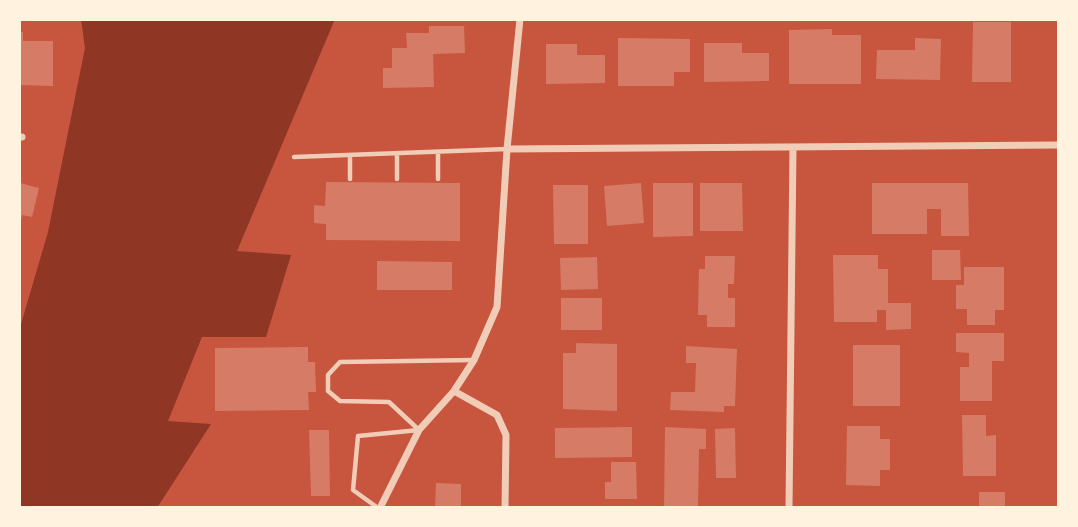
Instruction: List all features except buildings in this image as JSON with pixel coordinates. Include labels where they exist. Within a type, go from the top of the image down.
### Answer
[{"type":"street","points":[[379,508],[419,430],[454,391],[474,360],[497,307],[507,149],[520,19]]},
{"type":"street","points":[[507,149],[1059,145]]},
{"type":"street","points":[[789,508],[793,147]]},
{"type":"street","points":[[454,391],[497,415],[506,435],[505,508]]},
{"type":"lane","points":[[294,157],[507,149]]},
{"type":"lane","points":[[438,152],[438,178]]},
{"type":"lane","points":[[397,153],[397,179]]},
{"type":"lane","points":[[350,155],[350,178]]},
{"type":"lane","points":[[419,430],[389,402],[340,401],[327,391],[328,374],[340,362],[474,360]]},
{"type":"lane","points":[[379,508],[353,490],[358,436],[419,430]]},
{"type":"shaded area","points":[[81,19],[335,19],[237,251],[291,255],[266,337],[202,337],[168,421],[211,424],[157,508],[19,508],[19,331],[48,232],[85,48]]}]
